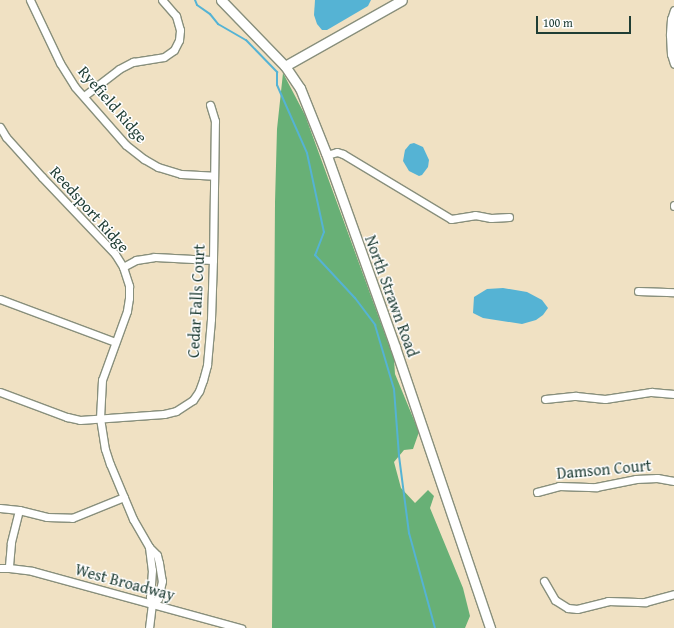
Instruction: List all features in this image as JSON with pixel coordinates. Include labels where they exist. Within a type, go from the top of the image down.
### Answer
[{"type":"street","name":"Ryefield Ridge","points":[[31,0],[60,63],[84,96],[126,145],[144,159],[158,167],[182,174],[214,176]]},
{"type":"street","points":[[84,96],[119,69],[134,62],[164,57],[174,50],[179,40],[180,30],[176,16],[162,0]]},
{"type":"street","name":"North Strawn Road","points":[[221,0],[285,66],[300,88],[327,155],[395,347],[490,628]]},
{"type":"street","points":[[285,66],[402,0]]},
{"type":"street","points":[[674,10],[671,19],[670,35],[671,54],[674,64]]},
{"type":"street","name":"Cedar Falls Court","points":[[0,392],[67,417],[80,420],[164,414],[176,411],[193,400],[199,391],[207,365],[214,260],[215,120],[210,105]]},
{"type":"street","name":"Reedsport Ridge","points":[[0,127],[3,139],[111,250],[123,267],[129,286],[127,311],[102,380],[100,418],[105,449],[133,519],[149,547],[152,570],[150,597],[152,604],[149,628]]},
{"type":"street","points":[[327,155],[337,152],[343,154],[451,219],[475,215],[491,218],[509,217]]},
{"type":"street","points":[[123,267],[136,260],[149,257],[214,260]]},
{"type":"street","points":[[638,291],[674,292]]},
{"type":"street","points":[[0,299],[115,342]]},
{"type":"street","points":[[545,399],[576,396],[605,399],[651,392],[674,394]]},
{"type":"street","name":"Damson Court","points":[[537,492],[559,486],[596,487],[657,478],[674,481]]},
{"type":"street","points":[[0,508],[19,510],[48,517],[72,518],[124,497]]},
{"type":"street","points":[[10,568],[12,543],[19,510]]},
{"type":"street","name":"West Broadway","points":[[0,568],[32,571],[241,628]]},
{"type":"street","points":[[544,581],[555,600],[561,605],[577,609],[608,601],[645,602],[674,594]]},
{"type":"green space","points":[[283,73],[305,115],[394,359],[395,374],[419,432],[413,449],[404,450],[394,462],[401,488],[415,503],[428,490],[434,496],[430,508],[463,588],[470,616],[465,628],[272,628],[275,202],[277,129]]},
{"type":"water","points":[[315,0],[371,0],[368,6],[327,30],[322,30],[317,24],[314,15]]},
{"type":"water","points":[[414,143],[423,147],[429,160],[428,167],[422,175],[419,176],[409,171],[403,161],[405,150],[410,144]]},
{"type":"water","points":[[503,288],[527,292],[542,300],[548,308],[543,315],[536,320],[522,324],[483,318],[473,313],[474,297],[487,289]]},
{"type":"waterway","points":[[195,0],[197,5],[210,14],[218,24],[246,40],[277,72],[277,85],[307,153],[324,232],[315,255],[355,298],[375,325],[394,389],[399,456],[409,533],[435,628]]}]
